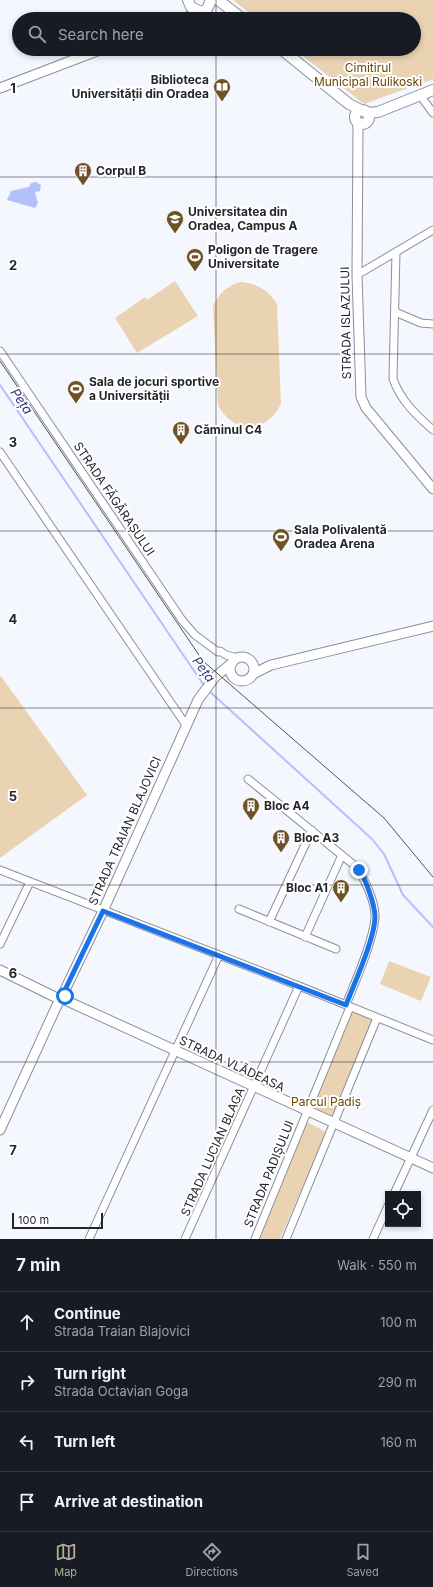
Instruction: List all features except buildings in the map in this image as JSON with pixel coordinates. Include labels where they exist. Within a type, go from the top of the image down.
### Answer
[{"type":"main road","points":[[218,0],[234,12]]},
{"type":"main road","points":[[189,2],[193,10],[207,7],[234,12]]},
{"type":"main road","points":[[290,56],[349,104],[362,120],[433,90]]},
{"type":"street","points":[[185,12],[189,2]]},
{"type":"street","points":[[197,12],[207,7]]},
{"type":"street","points":[[0,88],[84,56]]},
{"type":"street","points":[[420,95],[433,113]]},
{"type":"street","name":"STRADA ISLAZULUI","points":[[362,120],[357,275],[360,390],[363,404],[433,489]]},
{"type":"street","points":[[357,275],[433,230]]},
{"type":"street","points":[[396,252],[396,312],[393,379],[398,392],[409,408],[433,430]]},
{"type":"street","points":[[396,312],[421,323],[433,324]]},
{"type":"street","name":"STRADA FĂGĂRAȘULUI","points":[[0,351],[182,620],[195,635],[218,652],[232,667]]},
{"type":"street","points":[[0,452],[186,725]]},
{"type":"street","points":[[271,665],[250,660],[232,667],[243,681],[271,665],[433,626]]},
{"type":"street","name":"STRADA FĂGĂRAȘULUI","points":[[218,652],[220,651],[226,655],[232,667]]},
{"type":"street","points":[[250,660],[254,667],[253,674]]},
{"type":"street","name":"STRADA TRAIAN BLAJOVICI","points":[[0,1130],[60,998],[103,911],[198,700],[213,680],[232,667]]},
{"type":"street","name":"STRADA PADIȘULUI","points":[[248,779],[312,830],[362,874],[375,916],[373,930],[348,1006],[255,1239]]},
{"type":"street","points":[[269,922],[312,830]]},
{"type":"street","points":[[305,937],[342,855]]},
{"type":"street","points":[[0,870],[299,986],[433,1040]]},
{"type":"street","points":[[0,944],[30,882]]},
{"type":"street","points":[[239,909],[336,949]]},
{"type":"street","points":[[89,1239],[219,956]]},
{"type":"street","name":"STRADA VLĂDEASA","points":[[0,970],[433,1168]]},
{"type":"street","name":"STRADA LUCIAN BLAGA","points":[[185,1239],[299,986]]},
{"type":"street","points":[[286,1239],[377,1018]]},
{"type":"street","points":[[395,1191],[433,1110]]},
{"type":"street","points":[[373,1239],[385,1213]]},
{"type":"green space","name":"Cimitirul Municipal Rulikoski","points":[[233,0],[433,0],[433,79],[364,104],[303,56],[421,56],[421,12],[248,12]]},
{"type":"green space","points":[[175,281],[198,316],[137,353],[115,318],[145,297],[147,300]]},
{"type":"green space","points":[[241,282],[253,284],[262,288],[277,304],[281,404],[275,414],[267,421],[250,427],[241,426],[232,422],[218,405],[213,306],[224,290]]},
{"type":"green space","points":[[0,675],[87,795],[0,858]]},
{"type":"green space","points":[[389,961],[431,977],[421,1001],[380,984]]},
{"type":"green space","name":"Parcul Padiș","points":[[350,1007],[377,1018],[333,1123],[306,1111]]},
{"type":"green space","name":"Parcul Padiș","points":[[307,1122],[326,1132],[280,1239],[259,1239]]},
{"type":"water","points":[[36,182],[41,185],[40,191],[35,192],[38,203],[35,208],[7,200],[11,191],[29,187],[31,183]]},
{"type":"waterway","name":"Peța","points":[[0,385],[205,687]]},
{"type":"waterway","name":"Peța","points":[[208,690],[372,839],[384,854],[403,895],[433,927]]},
{"type":"tram line","points":[[0,361],[203,661],[384,818],[433,877]]},
{"type":"place","name":"Biblioteca Universității din Oradea","points":[[222,102]]},
{"type":"place","name":"Corpul B","points":[[83,186]]},
{"type":"place","name":"Universitatea din Oradea, Campus A","points":[[175,234]]},
{"type":"place","name":"Poligon de Tragere Universitate","points":[[195,272]]},
{"type":"place","name":"Sala de jocuri sportive a Universității","points":[[76,404]]},
{"type":"place","name":"Căminul C4","points":[[181,445]]},
{"type":"place","name":"Sala Polivalentă Oradea Arena","points":[[281,552]]},
{"type":"place","name":"Bloc A4","points":[[251,821]]},
{"type":"place","name":"Bloc A3","points":[[281,853]]},
{"type":"place","name":"Bloc A1","points":[[341,903]]},
{"type":"route","points":[[65,996],[63,994],[103,911],[346,1005],[373,930],[375,916],[365,879],[359,870]]}]
